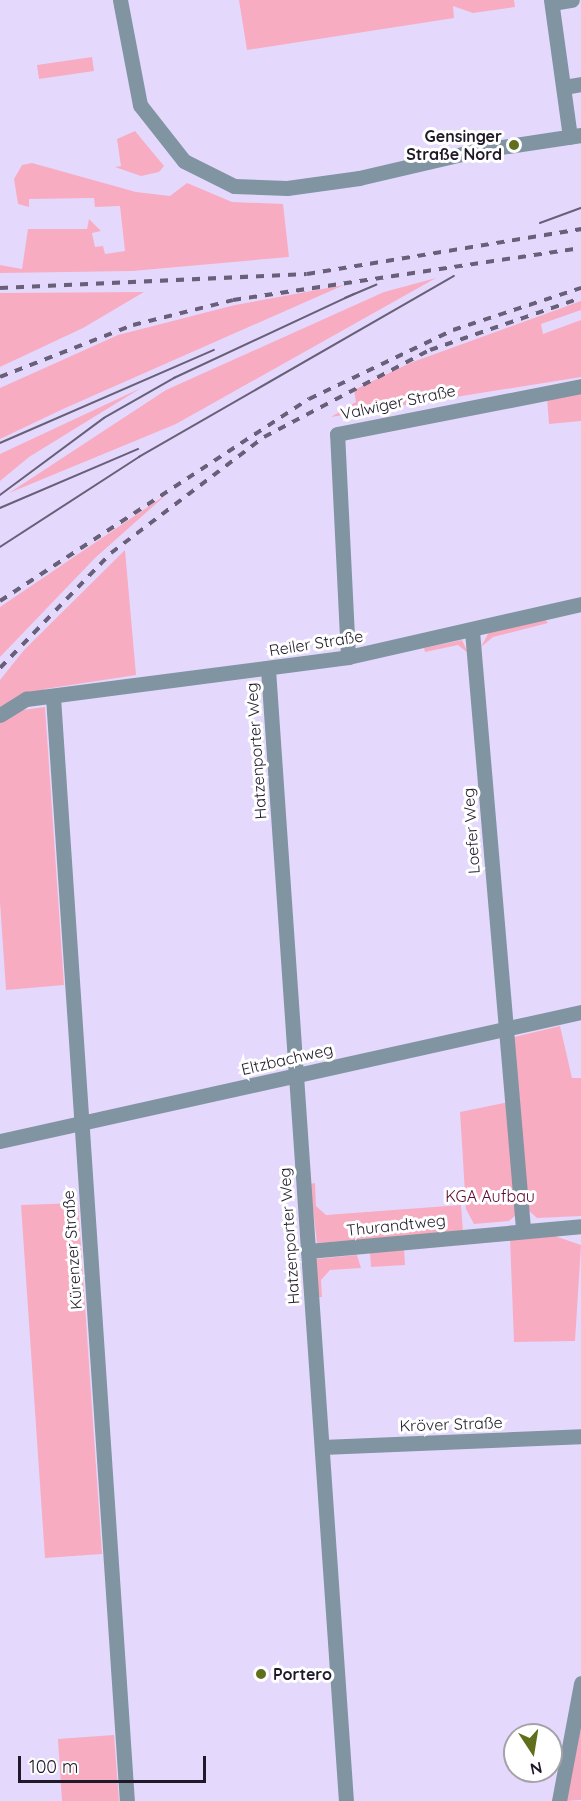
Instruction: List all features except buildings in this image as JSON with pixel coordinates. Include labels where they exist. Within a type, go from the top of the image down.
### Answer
[{"type":"street","points":[[120,0],[140,105],[184,161],[234,186],[287,188],[359,178],[475,151],[576,136],[564,87],[551,1],[572,0]]},
{"type":"street","points":[[564,87],[581,84]]},
{"type":"street","name":"Valwiger Straße","points":[[348,657],[337,434],[581,386]]},
{"type":"street","name":"Reiler Straße","points":[[0,715],[26,699],[348,657],[472,631],[581,604]]},
{"type":"street","name":"Loefer Weg","points":[[472,631],[505,1028]]},
{"type":"street","name":"Hatzenporter Weg","points":[[268,669],[346,1801]]},
{"type":"street","name":"Kürenzer Straße","points":[[53,697],[127,1801]]},
{"type":"street","name":"Eltzbachweg","points":[[0,1141],[581,1012]]},
{"type":"street","points":[[505,1028],[523,1228]]},
{"type":"street","name":"Thurandtweg","points":[[308,1251],[422,1244],[523,1228],[581,1226]]},
{"type":"street","name":"Kröver Straße","points":[[322,1447],[581,1436]]},
{"type":"street","points":[[559,1801],[581,1683]]},
{"type":"green space","points":[[239,0],[514,0],[515,7],[473,13],[453,6],[454,18],[247,50]]},
{"type":"green space","points":[[92,57],[94,71],[39,79],[37,65]]},
{"type":"green space","points":[[135,131],[164,166],[159,172],[141,176],[115,167],[121,166],[117,139]]},
{"type":"green space","points":[[32,163],[136,192],[170,196],[187,183],[232,202],[283,204],[289,257],[132,271],[0,273],[0,265],[22,269],[28,229],[87,229],[89,219],[101,231],[92,233],[95,247],[103,246],[105,254],[125,251],[120,206],[95,207],[94,198],[29,199],[29,207],[18,204],[14,179],[22,165]]},
{"type":"green space","points":[[436,278],[176,424],[9,493],[166,390],[384,292]]},
{"type":"green space","points":[[344,285],[0,439],[0,388],[118,335],[235,305]]},
{"type":"green space","points":[[144,292],[83,328],[0,367],[0,293]]},
{"type":"green space","points":[[581,301],[581,310],[541,324],[543,334],[581,320],[581,377],[331,417],[356,402],[354,390],[410,363]]},
{"type":"green space","points":[[141,388],[29,457],[0,481],[0,454]]},
{"type":"green space","points":[[581,393],[581,421],[549,424],[547,397]]},
{"type":"green space","points":[[167,494],[95,558],[0,657],[0,607]]},
{"type":"green space","points":[[125,550],[136,675],[45,689],[0,708],[0,680],[24,650]]},
{"type":"green space","points":[[544,618],[548,623],[493,637],[481,647],[489,632]]},
{"type":"green space","points":[[462,640],[468,653],[458,645],[425,652],[424,648]]},
{"type":"green space","points":[[45,707],[64,985],[6,990],[0,902],[0,722],[7,712]]},
{"type":"green space","name":"KGA Aufbau","points":[[560,1026],[572,1078],[581,1078],[581,1216],[537,1218],[528,1210],[513,1044],[514,1037]]},
{"type":"green space","name":"KGA Aufbau","points":[[509,1102],[517,1214],[509,1221],[474,1224],[466,1209],[460,1112]]},
{"type":"green space","points":[[315,1183],[316,1206],[326,1215],[461,1205],[463,1232],[317,1243],[310,1184]]},
{"type":"green space","points":[[78,1203],[102,1554],[45,1558],[21,1205]]},
{"type":"green space","name":"KGA Aufbau","points":[[549,1234],[581,1245],[575,1341],[514,1342],[510,1238]]},
{"type":"green space","points":[[404,1249],[405,1265],[371,1267],[370,1252]]},
{"type":"green space","points":[[357,1255],[361,1268],[330,1270],[321,1280],[322,1297],[316,1297],[316,1259]]},
{"type":"green space","points":[[581,1713],[581,1800],[566,1801]]},
{"type":"green space","points":[[114,1735],[119,1801],[62,1801],[58,1739]]},
{"type":"tram line","points":[[540,223],[581,208]]},
{"type":"tram line","points":[[0,547],[139,457],[454,276]]},
{"type":"tram line","points":[[345,298],[376,285]]},
{"type":"tram line","points":[[0,495],[104,418],[174,378],[354,294]]},
{"type":"tram line","points":[[0,443],[214,350]]},
{"type":"tram line","points":[[0,508],[138,449]]},
{"type":"railway","points":[[0,288],[307,274],[581,229]]},
{"type":"railway","points":[[0,377],[133,325],[233,300],[581,248]]},
{"type":"railway","points":[[0,601],[309,399],[453,330],[581,288]]},
{"type":"railway","points":[[0,668],[111,553],[264,437],[430,350],[581,298]]},
{"type":"place","name":"Gensinger Straße Nord","points":[[514,145]]},
{"type":"place","name":"Portero","points":[[261,1674]]}]
